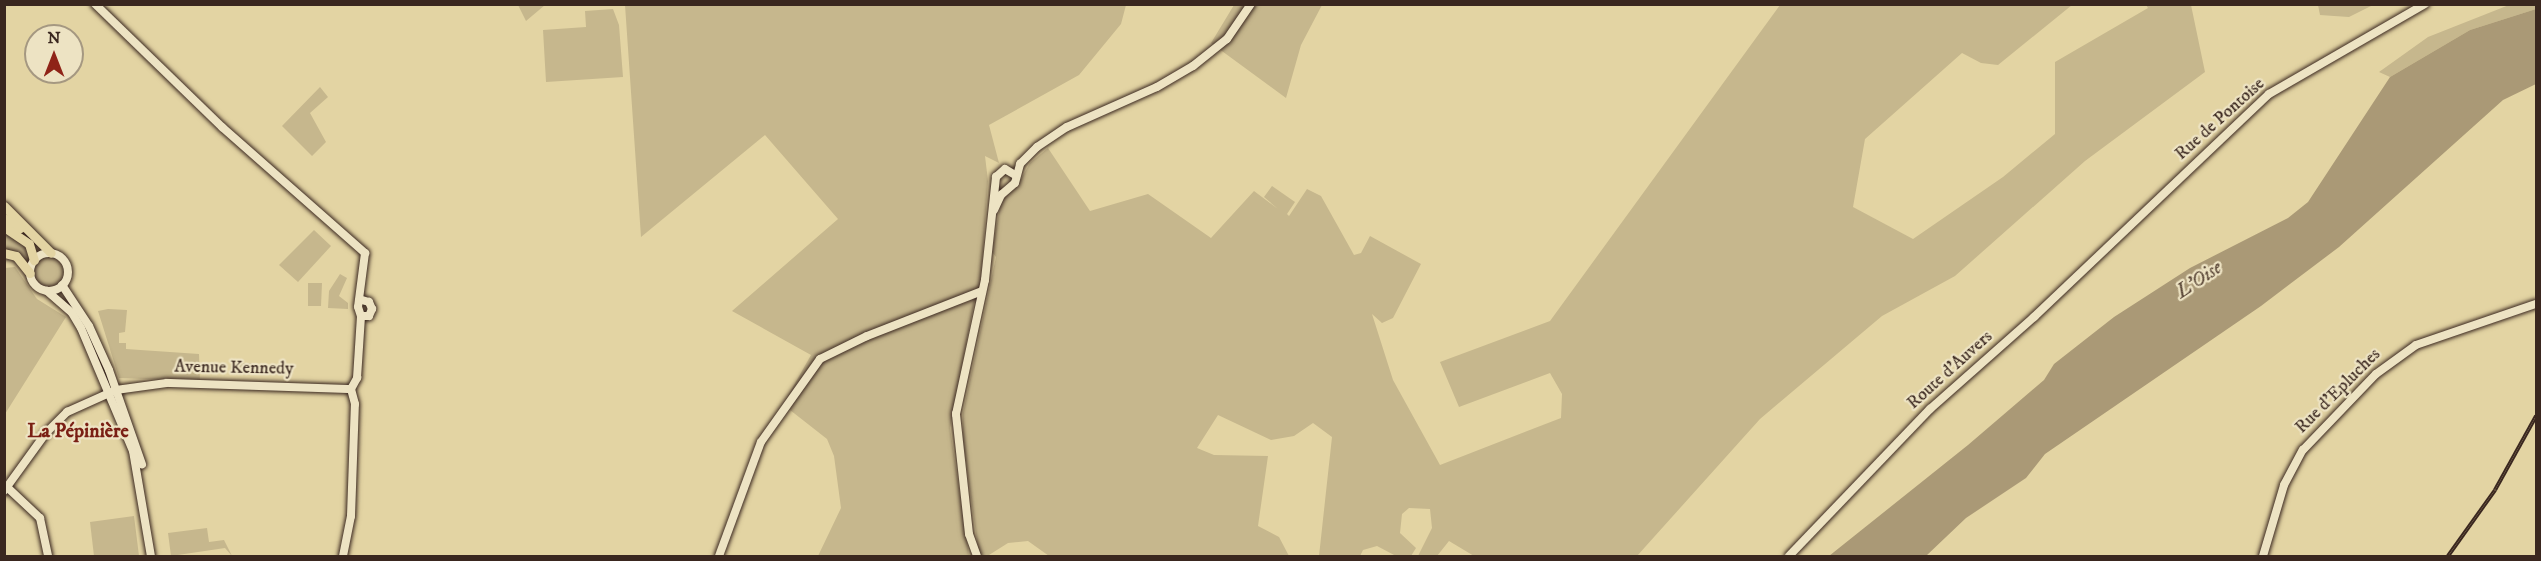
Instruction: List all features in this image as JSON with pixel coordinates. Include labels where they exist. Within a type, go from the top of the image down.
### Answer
[{"type":"main road","points":[[95,4],[222,127],[365,254],[362,300],[358,307],[361,316],[357,378],[351,389],[356,404],[352,507],[344,556]]},
{"type":"main road","points":[[990,222],[1006,189],[1014,185],[1015,175],[1024,159],[1051,136],[1170,80],[1225,38],[1245,15],[1251,4]]},
{"type":"main road","name":"Rue de Pontoise","points":[[2140,215],[2269,94],[2425,4]]},
{"type":"main road","points":[[976,556],[970,541],[955,428],[982,291],[998,173],[1006,169],[1049,132],[1168,76],[1225,38]]},
{"type":"main road","points":[[1006,169],[1015,175]]},
{"type":"main road","points":[[996,181],[1006,189]]},
{"type":"main road","points":[[4,206],[25,230],[51,253],[61,258],[67,267],[62,285],[89,326],[109,370],[112,391],[124,420],[140,478],[153,556]]},
{"type":"main road","name":"Route d'Auvers","points":[[1789,556],[1930,408],[2140,215]]},
{"type":"main road","points":[[4,218],[25,230]]},
{"type":"main road","points":[[4,227],[29,244],[34,260],[30,273]]},
{"type":"main road","points":[[4,253],[16,256],[30,273],[35,285],[47,291],[72,313],[132,431],[142,463],[153,556]]},
{"type":"main road","points":[[34,260],[51,253]]},
{"type":"main road","points":[[47,291],[62,285]]},
{"type":"main road","points":[[718,556],[761,442],[820,359],[867,336],[982,291]]},
{"type":"main road","points":[[361,316],[369,316],[372,309],[369,302],[362,300]]},
{"type":"main road","name":"Rue d'Epluches","points":[[2263,556],[2284,486],[2303,450],[2376,374],[2416,345],[2536,304]]},
{"type":"main road","points":[[99,365],[102,385],[99,395],[132,431]]},
{"type":"main road","points":[[109,370],[123,383],[139,385]]},
{"type":"main road","points":[[124,420],[125,397],[139,385]]},
{"type":"main road","name":"Avenue Kennedy","points":[[6,490],[60,419],[99,395],[112,391],[139,385],[351,389]]},
{"type":"main road","points":[[6,490],[40,518],[48,556]]},
{"type":"shaded area","points":[[518,4],[545,5],[526,21]]},
{"type":"shaded area","points":[[2318,4],[2373,5],[2349,17],[2320,15]]},
{"type":"shaded area","points":[[625,5],[1126,5],[1121,24],[1079,75],[989,125],[999,163],[985,156],[988,181],[981,277],[979,289],[962,304],[975,298],[950,428],[969,556],[818,556],[841,508],[834,456],[827,439],[790,410],[781,408],[811,355],[732,311],[838,219],[765,135],[641,237]]},
{"type":"shaded area","points":[[1234,5],[1322,5],[1301,45],[1286,98],[1211,43]]},
{"type":"shaded area","points":[[1780,5],[2072,5],[1998,65],[1981,63],[1962,53],[1865,139],[1853,207],[1913,239],[2003,177],[2055,134],[2055,62],[2148,8],[2146,5],[2191,5],[2205,72],[2085,161],[1955,276],[1882,316],[1760,419],[1637,556],[1474,556],[1449,541],[1437,556],[1418,556],[1432,528],[1430,509],[1409,508],[1402,514],[1400,533],[1416,548],[1411,556],[1396,556],[1377,546],[1363,550],[1360,556],[1319,556],[1332,437],[1313,423],[1294,436],[1271,440],[1218,415],[1197,448],[1214,455],[1268,456],[1258,526],[1279,537],[1289,556],[1049,556],[1028,541],[1008,543],[989,555],[979,555],[963,440],[963,413],[996,257],[992,252],[1001,201],[1020,181],[1030,163],[1048,148],[1090,211],[1148,194],[1211,238],[1254,191],[1278,209],[1264,197],[1272,186],[1295,202],[1287,214],[1289,216],[1307,189],[1321,196],[1354,255],[1361,253],[1370,236],[1421,264],[1393,318],[1382,323],[1372,314],[1393,380],[1440,465],[1561,418],[1562,394],[1550,373],[1459,407],[1440,362],[1550,321]]},
{"type":"shaded area","points":[[2509,5],[2536,5],[2536,9],[2470,30],[2390,77],[2379,72],[2428,37]]},
{"type":"shaded area","points":[[613,9],[619,25],[623,77],[546,82],[543,30],[586,27],[585,11]]},
{"type":"shaded area","points":[[320,87],[328,97],[310,113],[326,142],[312,156],[282,126]]},
{"type":"shaded area","points":[[4,229],[25,243],[31,259],[28,265],[5,251]]},
{"type":"shaded area","points":[[314,230],[331,246],[298,282],[279,265]]},
{"type":"shaded area","points":[[48,257],[59,261],[63,272],[59,283],[48,287],[37,283],[33,272],[37,261]]},
{"type":"shaded area","points":[[15,267],[37,299],[66,317],[5,414],[5,268]]},
{"type":"shaded area","points":[[340,274],[347,278],[339,296],[348,303],[348,309],[328,308],[329,291]]},
{"type":"shaded area","points":[[308,283],[322,283],[321,306],[308,306]]},
{"type":"shaded area","points":[[127,310],[125,332],[119,333],[119,343],[126,343],[126,349],[199,354],[200,381],[119,378],[98,311]]},
{"type":"shaded area","points":[[231,363],[256,363],[255,375],[230,374]]},
{"type":"shaded area","points":[[134,516],[139,556],[94,556],[90,522]]},
{"type":"shaded area","points":[[207,528],[209,542],[224,540],[232,556],[225,548],[171,556],[168,533]]},
{"type":"water","name":"L'Oise","points":[[2536,9],[2536,84],[2503,100],[2339,247],[2261,306],[2045,454],[2026,478],[1966,518],[1926,556],[1829,556],[1968,445],[2044,380],[2054,364],[2114,317],[2190,268],[2288,218],[2308,202],[2390,77],[2470,30]]},
{"type":"railway","points":[[2448,556],[2495,490],[2536,416]]},
{"type":"district","name":"La Pépinière","points":[[78,431]]}]
